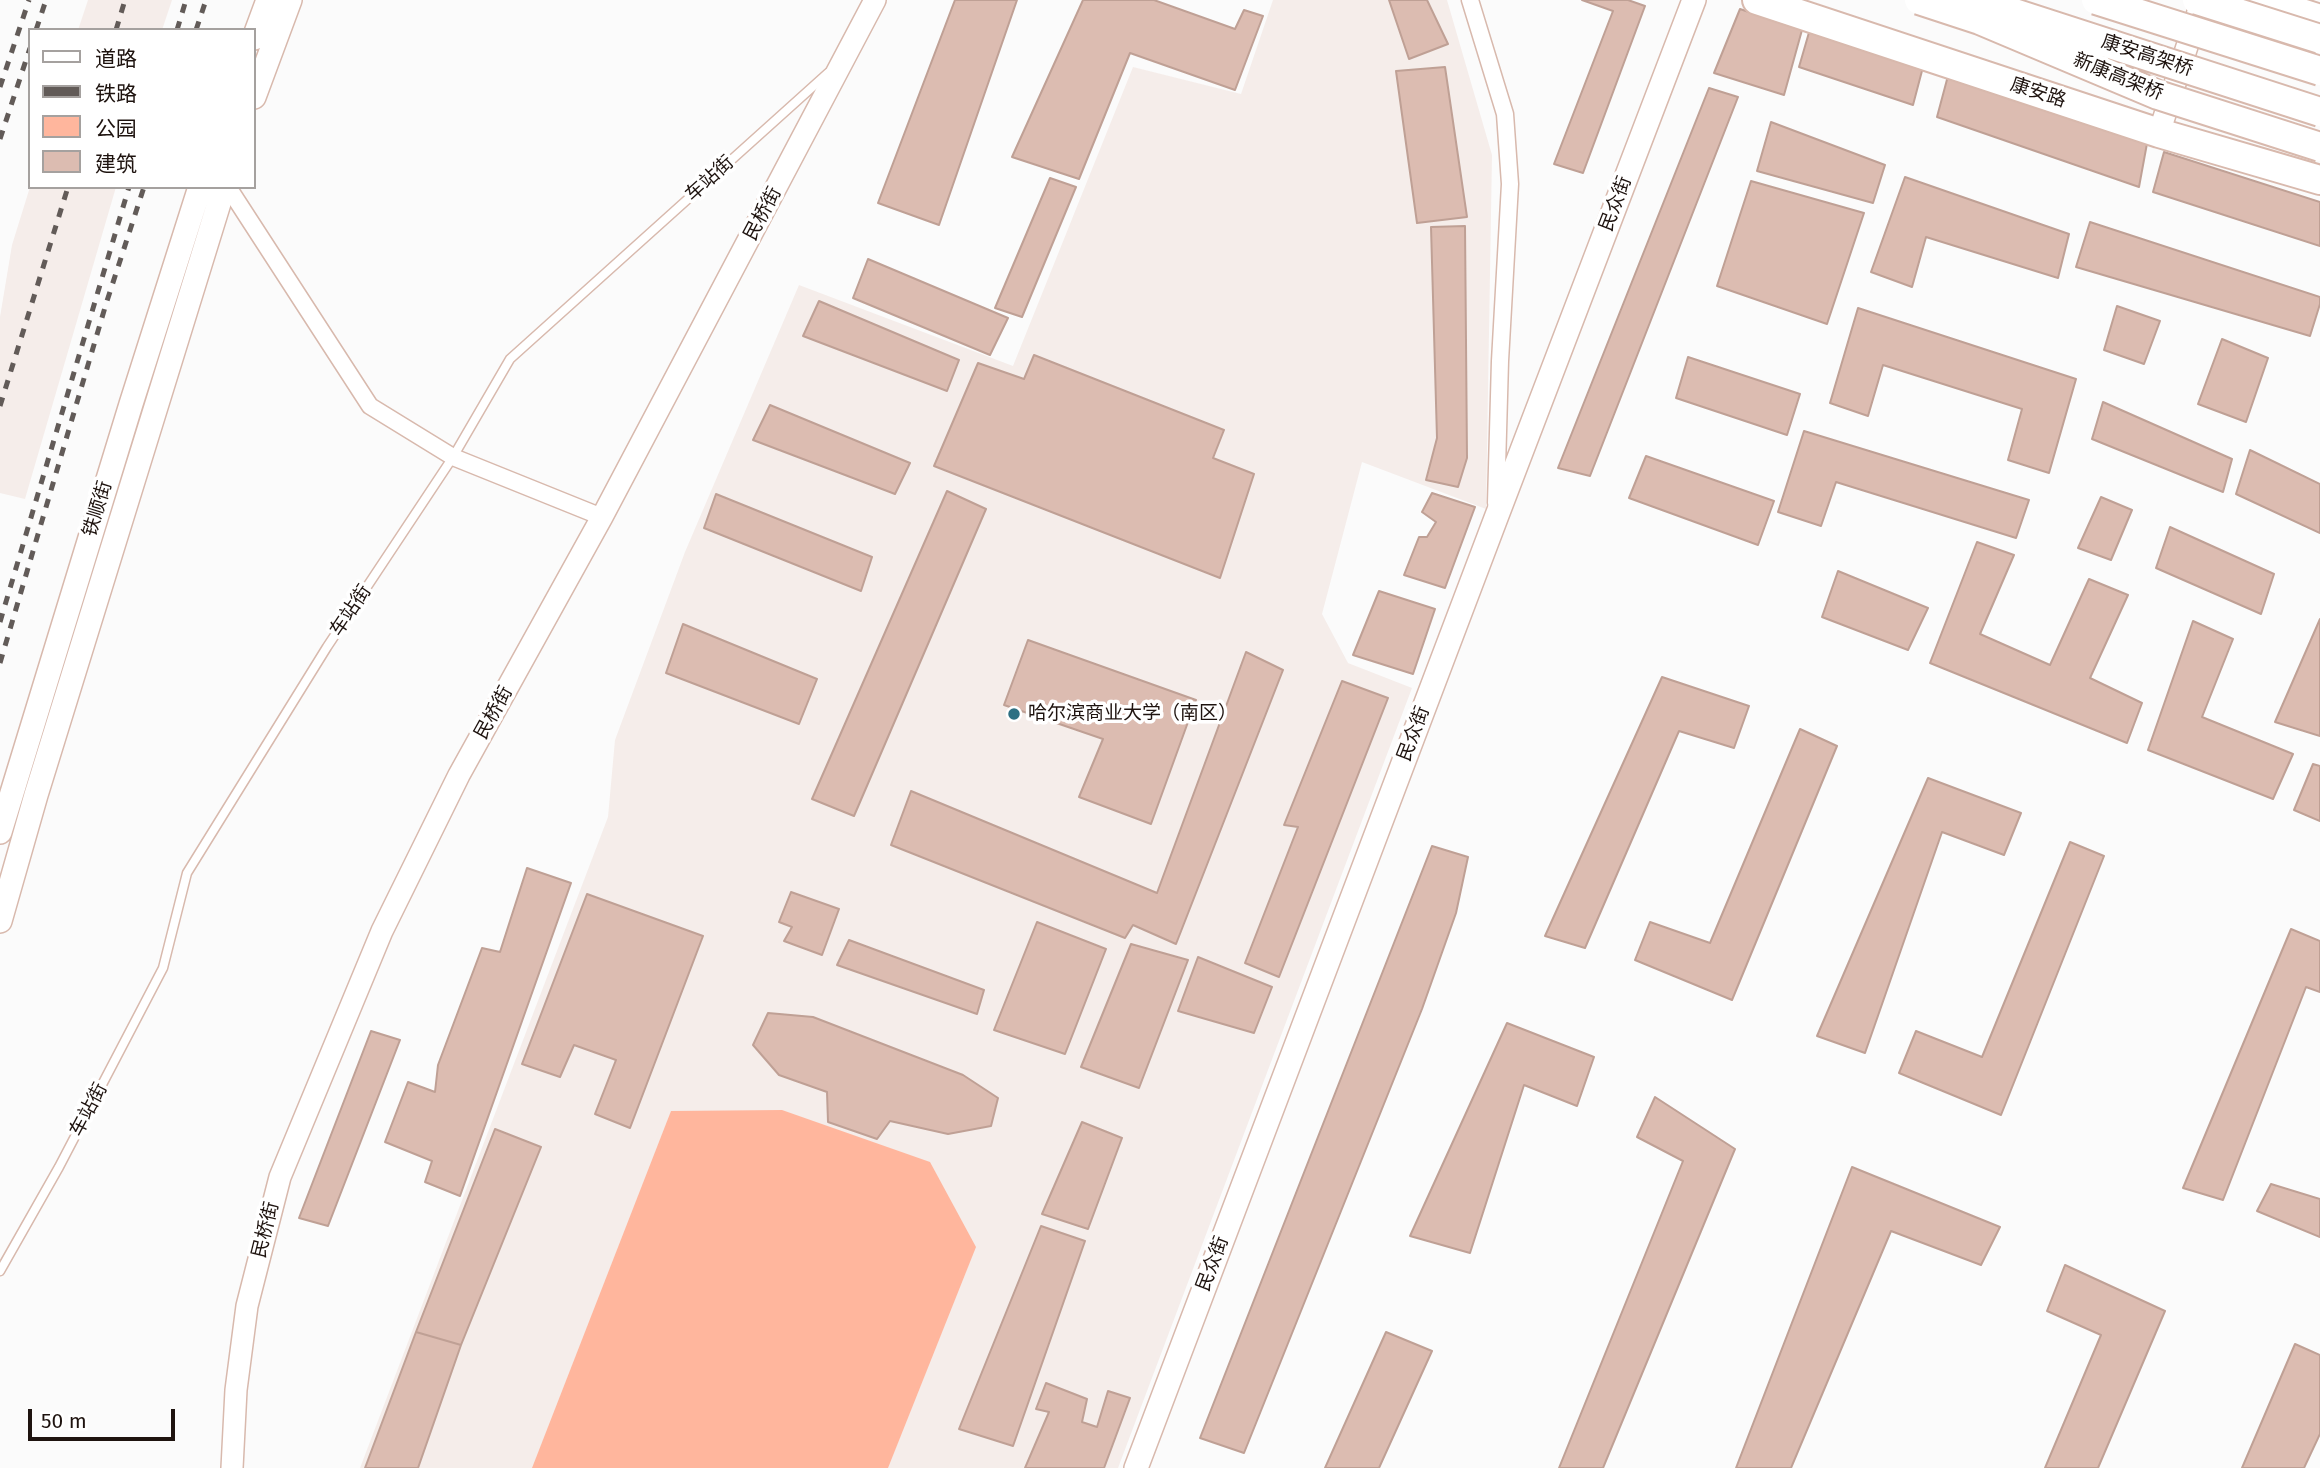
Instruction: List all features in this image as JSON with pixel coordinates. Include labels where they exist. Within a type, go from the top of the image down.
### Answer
[{"type":"highway","name":"康安路","points":[[1757,0],[2159,133],[2320,180]]},
{"type":"highway","name":"新康高架桥","points":[[1919,0],[1980,20],[2158,95],[2320,147]]},
{"type":"highway","name":"康安高架桥","points":[[1974,0],[2320,112]]},
{"type":"highway","name":"康安高架桥","points":[[2096,0],[2320,71]]},
{"type":"highway","points":[[2199,0],[2320,39]]},
{"type":"highway","points":[[2261,0],[2320,19]]},
{"type":"main road","points":[[256,33],[268,0]]},
{"type":"main road","points":[[256,92],[290,0]]},
{"type":"main road","name":"民众街","points":[[1136,1468],[1694,0]]},
{"type":"main road","name":"铁顺街","points":[[0,832],[199,189]]},
{"type":"main road","points":[[0,921],[36,794],[225,189]]},
{"type":"street","name":"民桥街","points":[[232,1468],[236,1390],[247,1306],[280,1177],[382,931],[459,775],[602,517],[847,56],[874,0]]},
{"type":"street","points":[[1470,0],[1506,114],[1510,184],[1500,362],[1496,518]]},
{"type":"street","points":[[2159,133],[2199,0]]},
{"type":"street","points":[[227,189],[370,406],[453,457],[602,517]]},
{"type":"lane","name":"车站街","points":[[0,1272],[163,968],[187,873],[327,647],[453,457],[510,359],[847,56]]},
{"type":"shaded area","points":[[88,0],[172,0],[163,28],[79,28]]},
{"type":"shaded area","name":"哈尔滨商业大学（南区）","points":[[1273,0],[1447,0],[1492,155],[1486,509],[1362,462],[1322,614],[1348,663],[1412,688],[1118,1468],[360,1468],[608,817],[615,740],[685,552],[799,285],[1013,366],[1133,67],[1241,94]]},
{"type":"shaded area","points":[[29,189],[115,189],[25,499],[0,493],[0,317],[12,245]]},
{"type":"green space","points":[[782,1110],[930,1162],[976,1247],[888,1468],[532,1468],[671,1111]]},
{"type":"building","points":[[955,0],[1017,0],[939,225],[878,203]]},
{"type":"building","points":[[1083,0],[1154,0],[1235,29],[1244,10],[1263,16],[1235,90],[1130,53],[1079,179],[1012,157]]},
{"type":"building","points":[[1389,0],[1427,0],[1448,44],[1409,59]]},
{"type":"building","points":[[1582,0],[1628,0],[1645,6],[1583,173],[1554,164],[1613,11]]},
{"type":"building","points":[[1740,9],[1802,30],[1784,95],[1714,73]]},
{"type":"building","points":[[1810,29],[1923,67],[1913,105],[1799,67]]},
{"type":"building","points":[[1445,67],[1467,217],[1417,223],[1396,71]]},
{"type":"building","points":[[1949,72],[2148,138],[2139,187],[1937,117]]},
{"type":"building","points":[[1709,88],[1738,97],[1590,476],[1558,468]]},
{"type":"building","points":[[1771,122],[1885,165],[1873,203],[1757,171]]},
{"type":"building","points":[[2164,152],[2320,202],[2320,246],[2153,192]]},
{"type":"building","points":[[1905,177],[2069,234],[2058,278],[1926,237],[1912,287],[1871,272]]},
{"type":"building","points":[[1050,178],[1076,187],[1022,317],[995,308]]},
{"type":"building","points":[[1751,181],[1864,213],[1827,324],[1717,286]]},
{"type":"building","points":[[2090,222],[2320,297],[2310,336],[2076,267]]},
{"type":"building","points":[[1465,226],[1467,458],[1458,487],[1426,480],[1437,438],[1431,227]]},
{"type":"building","points":[[868,259],[1008,318],[990,355],[853,298]]},
{"type":"building","points":[[819,301],[959,360],[947,391],[803,336]]},
{"type":"building","points":[[2117,306],[2160,321],[2144,364],[2104,350]]},
{"type":"building","points":[[1858,308],[2076,379],[2049,473],[2008,460],[2022,409],[1883,365],[1868,416],[1830,403]]},
{"type":"building","points":[[2222,339],[2268,358],[2246,422],[2198,404]]},
{"type":"building","points":[[1034,355],[1224,430],[1213,458],[1254,474],[1220,578],[934,466],[978,363],[1024,379]]},
{"type":"building","points":[[1688,357],[1800,394],[1787,435],[1676,398]]},
{"type":"building","points":[[2103,402],[2232,459],[2223,492],[2092,439]]},
{"type":"building","points":[[770,405],[910,463],[895,494],[753,440]]},
{"type":"building","points":[[1804,431],[2029,500],[2016,538],[1836,482],[1821,526],[1778,512]]},
{"type":"building","points":[[2250,450],[2320,484],[2320,533],[2236,494]]},
{"type":"building","points":[[1646,456],[1774,501],[1758,545],[1629,498]]},
{"type":"building","points":[[947,491],[986,509],[854,816],[812,799]]},
{"type":"building","points":[[1432,493],[1475,507],[1445,588],[1404,575],[1419,537],[1427,537],[1436,522],[1422,512]]},
{"type":"building","points":[[716,494],[872,557],[861,591],[704,528]]},
{"type":"building","points":[[2101,497],[2132,510],[2111,560],[2078,548]]},
{"type":"building","points":[[2170,527],[2274,574],[2261,614],[2156,568]]},
{"type":"building","points":[[1977,542],[2014,555],[1980,634],[2050,665],[2089,579],[2128,595],[2090,678],[2142,703],[2127,743],[1930,663]]},
{"type":"building","points":[[1838,571],[1928,608],[1908,650],[1822,617]]},
{"type":"building","points":[[1379,591],[1435,609],[1413,674],[1353,655]]},
{"type":"building","points":[[2320,619],[2320,736],[2275,722]]},
{"type":"building","points":[[2193,621],[2233,639],[2202,717],[2293,754],[2273,799],[2148,750]]},
{"type":"building","points":[[683,624],[817,679],[799,724],[666,673]]},
{"type":"building","points":[[1028,640],[1196,700],[1151,824],[1079,797],[1103,739],[1004,705]]},
{"type":"building","points":[[1246,652],[1283,670],[1176,944],[1133,925],[1125,938],[891,845],[911,791],[1157,893]]},
{"type":"building","points":[[1662,677],[1749,706],[1734,748],[1679,731],[1585,948],[1545,936]]},
{"type":"building","points":[[1342,681],[1388,698],[1279,977],[1245,963],[1298,827],[1284,825]]},
{"type":"building","points":[[1800,729],[1837,746],[1732,1000],[1635,960],[1650,922],[1710,943]]},
{"type":"building","points":[[2313,764],[2320,766],[2320,821],[2294,810]]},
{"type":"building","points":[[1928,778],[2021,813],[2004,855],[1942,832],[1865,1053],[1817,1036]]},
{"type":"building","points":[[2070,842],[2104,856],[2001,1115],[1899,1073],[1916,1031],[1982,1057]]},
{"type":"building","points":[[1432,846],[1468,857],[1456,913],[1422,1009],[1244,1453],[1200,1438]]},
{"type":"building","points":[[527,868],[571,883],[460,1196],[425,1182],[432,1161],[385,1142],[408,1082],[435,1092],[438,1065],[482,948],[500,952]]},
{"type":"building","points":[[791,892],[839,909],[822,955],[784,941],[792,927],[779,922]]},
{"type":"building","points":[[587,894],[703,936],[630,1128],[595,1114],[616,1060],[574,1045],[560,1077],[522,1064]]},
{"type":"building","points":[[1037,922],[1106,949],[1065,1054],[994,1030]]},
{"type":"building","points":[[2291,929],[2320,941],[2320,992],[2306,987],[2223,1200],[2183,1188]]},
{"type":"building","points":[[849,940],[984,990],[977,1014],[837,965]]},
{"type":"building","points":[[1131,944],[1188,960],[1139,1088],[1081,1067]]},
{"type":"building","points":[[1198,957],[1272,987],[1254,1033],[1178,1011]]},
{"type":"building","points":[[768,1013],[813,1017],[963,1075],[998,1098],[991,1126],[948,1134],[890,1121],[877,1139],[828,1122],[827,1092],[779,1075],[753,1045]]},
{"type":"building","points":[[1507,1023],[1594,1057],[1577,1106],[1524,1085],[1470,1253],[1410,1236]]},
{"type":"building","points":[[371,1031],[400,1040],[328,1226],[299,1218]]},
{"type":"building","points":[[1655,1097],[1735,1149],[1603,1468],[1559,1468],[1683,1161],[1637,1137]]},
{"type":"building","points":[[1082,1122],[1122,1138],[1088,1229],[1042,1214]]},
{"type":"building","points":[[495,1129],[541,1147],[461,1345],[416,1332]]},
{"type":"building","points":[[1852,1167],[2000,1227],[1981,1265],[1891,1231],[1791,1468],[1736,1468]]},
{"type":"building","points":[[2271,1184],[2320,1199],[2320,1237],[2257,1211]]},
{"type":"building","points":[[1041,1226],[1085,1241],[1013,1446],[959,1429]]},
{"type":"building","points":[[2065,1265],[2165,1311],[2098,1468],[2045,1468],[2101,1335],[2047,1311]]},
{"type":"building","points":[[416,1332],[461,1345],[418,1468],[365,1468]]},
{"type":"building","points":[[1386,1332],[1432,1351],[1379,1468],[1325,1468]]},
{"type":"building","points":[[2295,1344],[2320,1355],[2320,1434],[2304,1468],[2242,1468]]},
{"type":"building","points":[[1046,1383],[1087,1399],[1082,1422],[1097,1427],[1108,1391],[1130,1398],[1104,1468],[1025,1468],[1049,1412],[1036,1409]]},
{"type":"railway","points":[[0,87],[29,0]]},
{"type":"railway","points":[[37,28],[46,0]]},
{"type":"railway","points":[[117,28],[125,0]]},
{"type":"railway","points":[[178,28],[186,0]]},
{"type":"railway","points":[[197,28],[206,0]]},
{"type":"railway","points":[[0,139],[28,54]]},
{"type":"railway","points":[[0,406],[67,189]]},
{"type":"railway","points":[[0,622],[128,189]]},
{"type":"railway","points":[[0,663],[106,304],[143,189]]},
{"type":"place","name":"哈尔滨商业大学（南区）","points":[[1014,714]]}]
